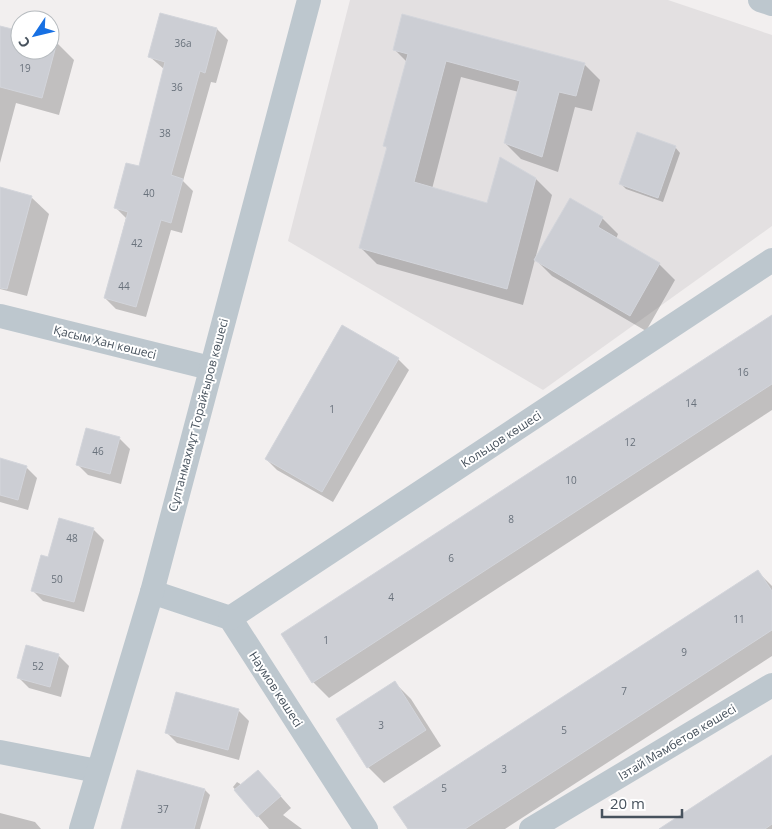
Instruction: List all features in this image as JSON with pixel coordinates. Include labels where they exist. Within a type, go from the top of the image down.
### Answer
[{"type":"street","name":"Сұлтанмахмұт Торайғыров көшесі","points":[[81,829],[152,592],[309,0]]},
{"type":"street","points":[[760,0],[772,4]]},
{"type":"street","name":"Кольцов көшесі","points":[[230,618],[772,260]]},
{"type":"street","name":"Қасым Хан көшесі","points":[[0,316],[210,368]]},
{"type":"street","points":[[152,592],[230,618]]},
{"type":"street","name":"Наумов көшесі","points":[[230,618],[366,829]]},
{"type":"street","name":"Ізтай Мәмбетов көшесі","points":[[531,829],[772,685]]},
{"type":"street","points":[[0,752],[97,771]]},
{"type":"shaded area","points":[[350,0],[668,0],[772,35],[772,226],[543,390],[288,241]]},
{"type":"building","points":[[160,13],[217,28],[205,73],[200,71],[171,175],[183,179],[171,223],[161,220],[136,307],[104,298],[128,212],[114,208],[126,163],[139,166],[165,62],[148,57]]},
{"type":"building","points":[[402,14],[585,63],[576,96],[559,92],[542,157],[504,143],[520,81],[446,61],[414,182],[487,203],[500,157],[536,178],[507,289],[359,248],[387,147],[383,146],[408,54],[393,50]]},
{"type":"building","points":[[0,26],[10,28],[10,60],[52,60],[42,98],[0,87]]},
{"type":"building","points":[[637,132],[676,146],[658,198],[619,184]]},
{"type":"building","points":[[0,187],[32,196],[7,289],[0,288]]},
{"type":"building","points":[[570,198],[603,217],[598,227],[660,263],[630,316],[534,260]]},
{"type":"building","points":[[772,315],[772,384],[312,683],[281,634]]},
{"type":"building","points":[[342,325],[399,358],[322,492],[265,459]]},
{"type":"building","points":[[86,428],[120,437],[110,474],[76,465]]},
{"type":"building","points":[[0,458],[27,466],[18,500],[0,495]]},
{"type":"building","points":[[59,518],[94,528],[74,602],[31,591],[41,555],[48,557]]},
{"type":"building","points":[[758,570],[772,591],[772,630],[465,829],[408,829],[393,807]]},
{"type":"building","points":[[26,645],[59,654],[50,687],[17,678]]},
{"type":"building","points":[[395,681],[426,730],[367,768],[336,719]]},
{"type":"building","points":[[176,692],[239,709],[228,750],[165,733]]},
{"type":"building","points":[[772,755],[772,824],[765,829],[659,829]]},
{"type":"building","points":[[137,770],[205,789],[194,829],[121,829]]},
{"type":"building","points":[[258,770],[281,796],[257,817],[234,790]]}]
